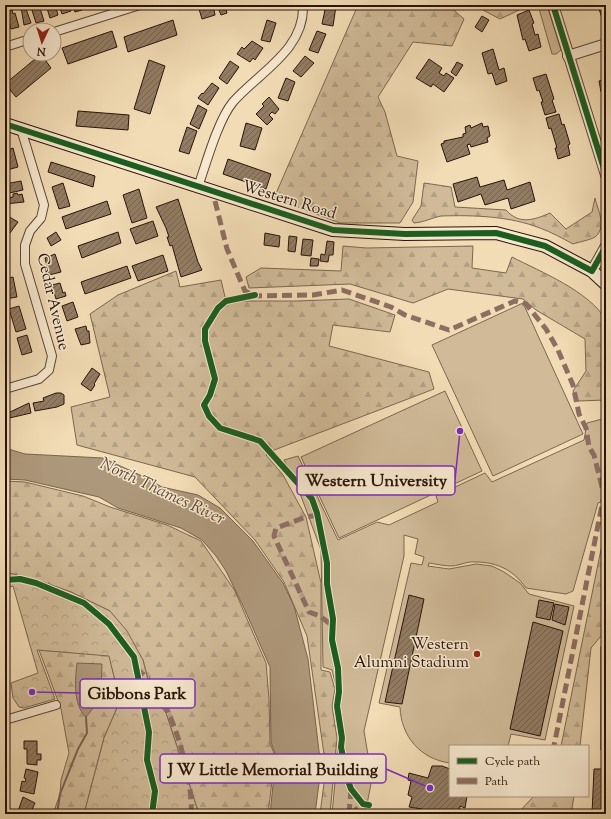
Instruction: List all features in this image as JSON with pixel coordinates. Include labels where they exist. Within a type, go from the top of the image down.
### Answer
[{"type":"main road","name":"Western Road","points":[[5,124],[333,230],[405,234],[496,233],[545,246],[592,272],[606,284]]},
{"type":"street","points":[[62,29],[140,5]]},
{"type":"street","points":[[198,187],[216,134],[232,103],[278,61],[290,45],[298,28],[303,5]]},
{"type":"street","points":[[553,5],[606,175]]},
{"type":"street","points":[[5,47],[22,42]]},
{"type":"street","points":[[568,56],[606,44]]},
{"type":"street","name":"Cedar Avenue","points":[[5,390],[39,379],[49,370],[52,356],[25,264],[25,245],[30,231],[40,218],[44,205],[21,129]]},
{"type":"street","points":[[592,272],[606,246]]},
{"type":"street","points":[[5,720],[56,705]]},
{"type":"green space","points":[[358,5],[448,5],[464,19],[452,46],[413,42],[378,97],[385,112],[397,156],[418,161],[413,202],[400,223],[340,223],[274,198]]},
{"type":"green space","points":[[484,5],[530,5],[500,19],[483,10]]},
{"type":"green space","points":[[538,5],[547,5],[561,50],[556,54],[552,54]]},
{"type":"green space","points":[[424,183],[451,187],[455,207],[506,210],[516,218],[527,220],[538,218],[550,213],[566,229],[592,212],[595,198],[601,219],[599,233],[595,237],[573,244],[552,233],[528,224],[491,217],[441,216],[414,223],[412,220],[421,206]]},
{"type":"green space","points":[[343,246],[366,248],[473,246],[472,268],[506,273],[512,257],[564,283],[588,300],[606,320],[606,400],[578,401],[573,391],[586,371],[585,339],[536,310],[523,299],[448,289],[413,303],[350,284],[249,288],[246,277],[261,268],[341,271]]},
{"type":"green space","points":[[176,271],[180,287],[221,280],[226,301],[349,299],[395,315],[390,332],[333,325],[329,346],[429,372],[434,389],[269,452],[266,455],[283,475],[306,517],[321,583],[321,670],[330,672],[335,689],[332,706],[337,738],[330,814],[320,814],[326,768],[307,636],[284,582],[255,540],[195,477],[77,445],[71,407],[110,397],[90,314],[118,295]]},
{"type":"green space","points":[[523,303],[583,434],[493,476],[432,345]]},
{"type":"green space","points":[[445,391],[482,471],[339,538],[301,457]]},
{"type":"green space","points":[[606,418],[606,500],[598,503],[573,591],[566,594],[526,588],[515,575],[502,567],[487,563],[470,562],[451,566],[429,563],[428,566],[449,569],[476,564],[492,566],[520,583],[529,594],[574,606],[545,740],[511,734],[508,745],[449,745],[449,763],[439,761],[421,751],[408,736],[401,718],[400,707],[379,703],[411,563],[422,565],[424,557],[415,554],[418,539],[404,535],[404,556],[364,731],[372,779],[365,814],[332,814],[339,739],[334,706],[337,690],[332,670],[323,667],[321,550],[298,488],[284,460],[298,456],[338,540],[377,522],[389,525],[438,502],[436,496],[485,473],[492,482],[584,440],[587,423]]},
{"type":"green space","points":[[5,481],[25,482],[83,496],[110,507],[167,525],[201,541],[235,591],[266,663],[270,743],[275,756],[268,814],[199,814],[166,713],[152,696],[143,660],[110,611],[71,592],[43,582],[5,572]]},
{"type":"green space","points":[[606,525],[606,630],[591,648],[580,745],[561,745]]},
{"type":"green space","points":[[5,572],[43,582],[71,592],[110,611],[127,631],[143,660],[152,696],[166,713],[199,814],[84,814],[104,738],[120,701],[109,656],[37,650],[55,699],[24,708],[19,707],[13,698],[11,683],[38,673],[13,586],[5,588]]},
{"type":"green space","points":[[39,650],[109,655],[120,701],[104,738],[84,814],[53,814],[60,794],[61,780],[69,753],[61,709]]},
{"type":"green space","points":[[533,797],[574,797],[571,814],[517,814]]},
{"type":"water","name":"North Thames River","points":[[5,448],[25,454],[103,458],[162,487],[198,495],[220,508],[253,541],[283,583],[294,606],[308,659],[321,768],[315,814],[270,814],[276,756],[271,742],[270,667],[226,571],[216,556],[202,540],[181,528],[118,508],[99,497],[25,480],[5,479]]},
{"type":"water","points":[[77,663],[102,664],[100,692],[96,704],[86,717],[79,706],[77,699]]},
{"type":"building","points":[[39,5],[44,21],[36,22],[31,7]]},
{"type":"building","points":[[46,5],[55,5],[58,15],[50,18]]},
{"type":"building","points":[[59,5],[69,5],[71,11],[62,14]]},
{"type":"building","points":[[73,5],[81,5],[82,10],[75,12]]},
{"type":"building","points":[[213,5],[215,15],[202,19],[199,9]]},
{"type":"building","points":[[217,5],[238,5],[238,7],[226,10],[227,13],[221,15]]},
{"type":"building","points":[[326,5],[336,6],[333,26],[322,24]]},
{"type":"building","points":[[25,6],[31,22],[24,22],[21,7]]},
{"type":"building","points":[[606,7],[606,16],[602,18],[599,9]]},
{"type":"building","points":[[12,10],[13,14],[15,13],[19,27],[11,29],[7,15],[8,11]]},
{"type":"building","points":[[529,10],[534,23],[532,24],[535,35],[538,34],[541,47],[529,51],[525,39],[523,40],[517,15]]},
{"type":"building","points":[[482,16],[489,20],[482,32],[475,27]]},
{"type":"building","points":[[173,20],[177,35],[128,52],[124,37]]},
{"type":"building","points":[[267,20],[276,23],[270,42],[261,40]]},
{"type":"building","points":[[112,31],[117,47],[68,64],[62,48]]},
{"type":"building","points":[[317,31],[326,34],[318,53],[309,50]]},
{"type":"building","points":[[252,41],[263,48],[255,60],[253,58],[250,62],[237,54],[242,47],[244,49]]},
{"type":"building","points":[[493,49],[499,70],[504,68],[507,81],[496,85],[492,73],[488,74],[482,53]]},
{"type":"building","points":[[305,56],[314,63],[301,77],[293,71]]},
{"type":"building","points":[[429,59],[442,68],[439,73],[444,76],[446,73],[454,78],[444,92],[433,84],[431,87],[416,78]]},
{"type":"building","points":[[149,60],[165,66],[150,114],[134,109]]},
{"type":"building","points":[[230,61],[239,67],[227,84],[219,78]]},
{"type":"building","points":[[31,62],[47,62],[51,68],[16,97],[5,84]]},
{"type":"building","points":[[457,62],[463,65],[456,76],[451,72]]},
{"type":"building","points":[[546,74],[554,99],[552,100],[556,112],[545,115],[541,102],[543,102],[539,90],[537,91],[533,78]]},
{"type":"building","points":[[286,78],[295,82],[288,101],[278,98]]},
{"type":"building","points":[[606,79],[606,90],[601,92],[599,81]]},
{"type":"building","points":[[212,83],[219,88],[208,105],[198,98]]},
{"type":"building","points":[[269,97],[279,109],[275,114],[272,112],[269,115],[273,119],[267,125],[256,114],[264,106],[262,104]]},
{"type":"building","points":[[198,105],[207,110],[199,129],[190,124]]},
{"type":"building","points":[[78,111],[129,115],[128,130],[76,126]]},
{"type":"building","points":[[559,114],[562,125],[564,124],[570,144],[568,145],[570,155],[558,159],[555,148],[557,148],[551,128],[549,129],[546,118]]},
{"type":"building","points":[[246,123],[262,128],[255,150],[240,146]]},
{"type":"building","points":[[482,123],[483,127],[488,126],[490,136],[487,138],[488,142],[471,147],[470,144],[467,145],[470,154],[447,162],[441,144],[444,143],[444,141],[463,137],[463,134],[466,133],[465,127],[470,125],[471,128]]},
{"type":"building","points":[[187,127],[197,131],[189,154],[179,151]]},
{"type":"building","points":[[13,148],[18,167],[7,170],[5,151]]},
{"type":"building","points":[[228,159],[271,174],[266,189],[223,174]]},
{"type":"building","points":[[51,162],[95,176],[93,187],[48,172]]},
{"type":"building","points":[[477,177],[480,187],[504,180],[507,190],[530,182],[535,201],[511,209],[508,198],[485,205],[481,194],[458,202],[453,184]]},
{"type":"building","points":[[21,181],[23,190],[5,194],[5,184]]},
{"type":"building","points":[[63,183],[70,206],[59,209],[52,187]]},
{"type":"building","points":[[139,189],[147,218],[132,223],[123,195]]},
{"type":"building","points":[[17,193],[18,195],[22,194],[24,202],[5,204],[5,198],[13,197],[13,194]]},
{"type":"building","points":[[178,199],[198,262],[202,270],[181,277],[172,245],[170,246],[167,237],[169,237],[166,228],[156,207]]},
{"type":"building","points":[[107,201],[111,214],[66,229],[62,217]]},
{"type":"building","points":[[6,215],[18,222],[10,233],[5,229]]},
{"type":"building","points":[[153,221],[158,236],[136,244],[130,229]]},
{"type":"building","points":[[56,232],[61,240],[51,246],[47,238]]},
{"type":"building","points":[[118,232],[121,243],[82,258],[78,246]]},
{"type":"building","points":[[265,233],[280,236],[279,247],[264,245]]},
{"type":"building","points":[[289,236],[297,237],[295,252],[288,251]]},
{"type":"building","points":[[303,239],[313,240],[311,256],[301,255]]},
{"type":"building","points":[[327,241],[334,242],[333,255],[329,255],[328,262],[320,261],[321,254],[325,255]]},
{"type":"building","points":[[55,254],[61,272],[49,275],[45,258]]},
{"type":"building","points":[[163,255],[168,271],[138,281],[132,266]]},
{"type":"building","points":[[311,258],[319,259],[318,266],[310,266]]},
{"type":"building","points":[[127,266],[131,278],[85,294],[81,282]]},
{"type":"building","points":[[13,277],[17,297],[6,299],[5,279]]},
{"type":"building","points":[[60,283],[63,293],[65,292],[66,296],[56,299],[52,285]]},
{"type":"building","points":[[73,302],[78,317],[67,321],[62,306]]},
{"type":"building","points":[[19,306],[26,329],[16,332],[9,309]]},
{"type":"building","points":[[86,326],[87,331],[89,331],[90,343],[81,345],[75,329]]},
{"type":"building","points":[[27,335],[32,352],[22,355],[17,338]]},
{"type":"building","points":[[92,368],[100,374],[91,391],[81,384]]},
{"type":"building","points":[[56,393],[61,393],[64,395],[64,404],[57,407],[35,411],[33,403],[44,401],[43,398]]},
{"type":"building","points":[[29,403],[31,413],[5,419],[5,409],[9,408],[10,412]]},
{"type":"building","points":[[409,595],[424,599],[402,704],[385,702]]},
{"type":"building","points":[[539,600],[554,603],[550,620],[536,617]]},
{"type":"building","points":[[555,604],[569,607],[565,625],[552,620]]},
{"type":"building","points":[[533,622],[563,631],[540,736],[510,729]]},
{"type":"building","points":[[601,647],[606,647],[606,750],[601,750]]},
{"type":"building","points":[[24,741],[37,741],[37,754],[41,754],[41,760],[37,760],[37,765],[27,764],[27,749],[24,749]]},
{"type":"building","points":[[432,766],[442,766],[449,769],[449,797],[467,797],[465,808],[460,806],[459,814],[428,814],[422,809],[409,807],[412,797],[408,795],[411,781],[408,780],[409,773],[428,778]]},
{"type":"building","points":[[26,769],[38,772],[34,794],[20,791],[22,781],[25,782],[26,779],[24,778]]},
{"type":"building","points":[[594,769],[606,769],[606,814],[592,814]]},
{"type":"building","points":[[23,797],[35,803],[30,814],[17,814]]},
{"type":"waterway","points":[[57,814],[60,794],[78,749],[87,733],[86,717]]},
{"type":"marked path","points":[[215,201],[227,249],[245,291],[253,295]]},
{"type":"marked path","points":[[252,296],[313,295],[342,290],[391,307],[405,315],[449,330],[515,301],[526,304],[546,329],[558,350],[573,385],[579,414],[586,428],[589,447],[594,455],[604,495],[554,745]]},
{"type":"marked path","points":[[318,515],[306,517],[276,528],[274,536],[309,612],[320,616],[334,627]]},
{"type":"marked path","points":[[136,669],[148,679],[159,694],[169,713],[184,757],[191,798],[191,814]]},
{"type":"marked path","points":[[185,760],[203,756]]},
{"type":"marked path","points":[[349,814],[351,789]]},
{"type":"marked path","points":[[350,814],[363,804]]},
{"type":"cycle path","points":[[553,5],[606,175]]},
{"type":"cycle path","points":[[5,124],[333,230],[405,234],[496,233],[545,246],[592,271],[606,246]]},
{"type":"cycle path","points":[[255,295],[226,301],[218,308],[205,329],[205,341],[215,379],[210,395],[204,405],[209,416],[220,428],[260,441],[312,499],[317,513],[327,563],[327,584],[333,619],[332,640],[338,668],[339,692],[337,706],[342,738],[341,747],[347,778],[351,789],[363,804],[369,805]]},
{"type":"cycle path","points":[[5,580],[20,579],[36,583],[84,603],[109,624],[134,657],[149,732],[147,760],[155,791],[152,814]]},
{"type":"place","name":"Western University","points":[[460,431]]},
{"type":"place","name":"Western Alumni Stadium","points":[[477,654]]},
{"type":"place","name":"Gibbons Park","points":[[32,692]]},
{"type":"place","name":"J W Little Memorial Building","points":[[430,788]]}]
